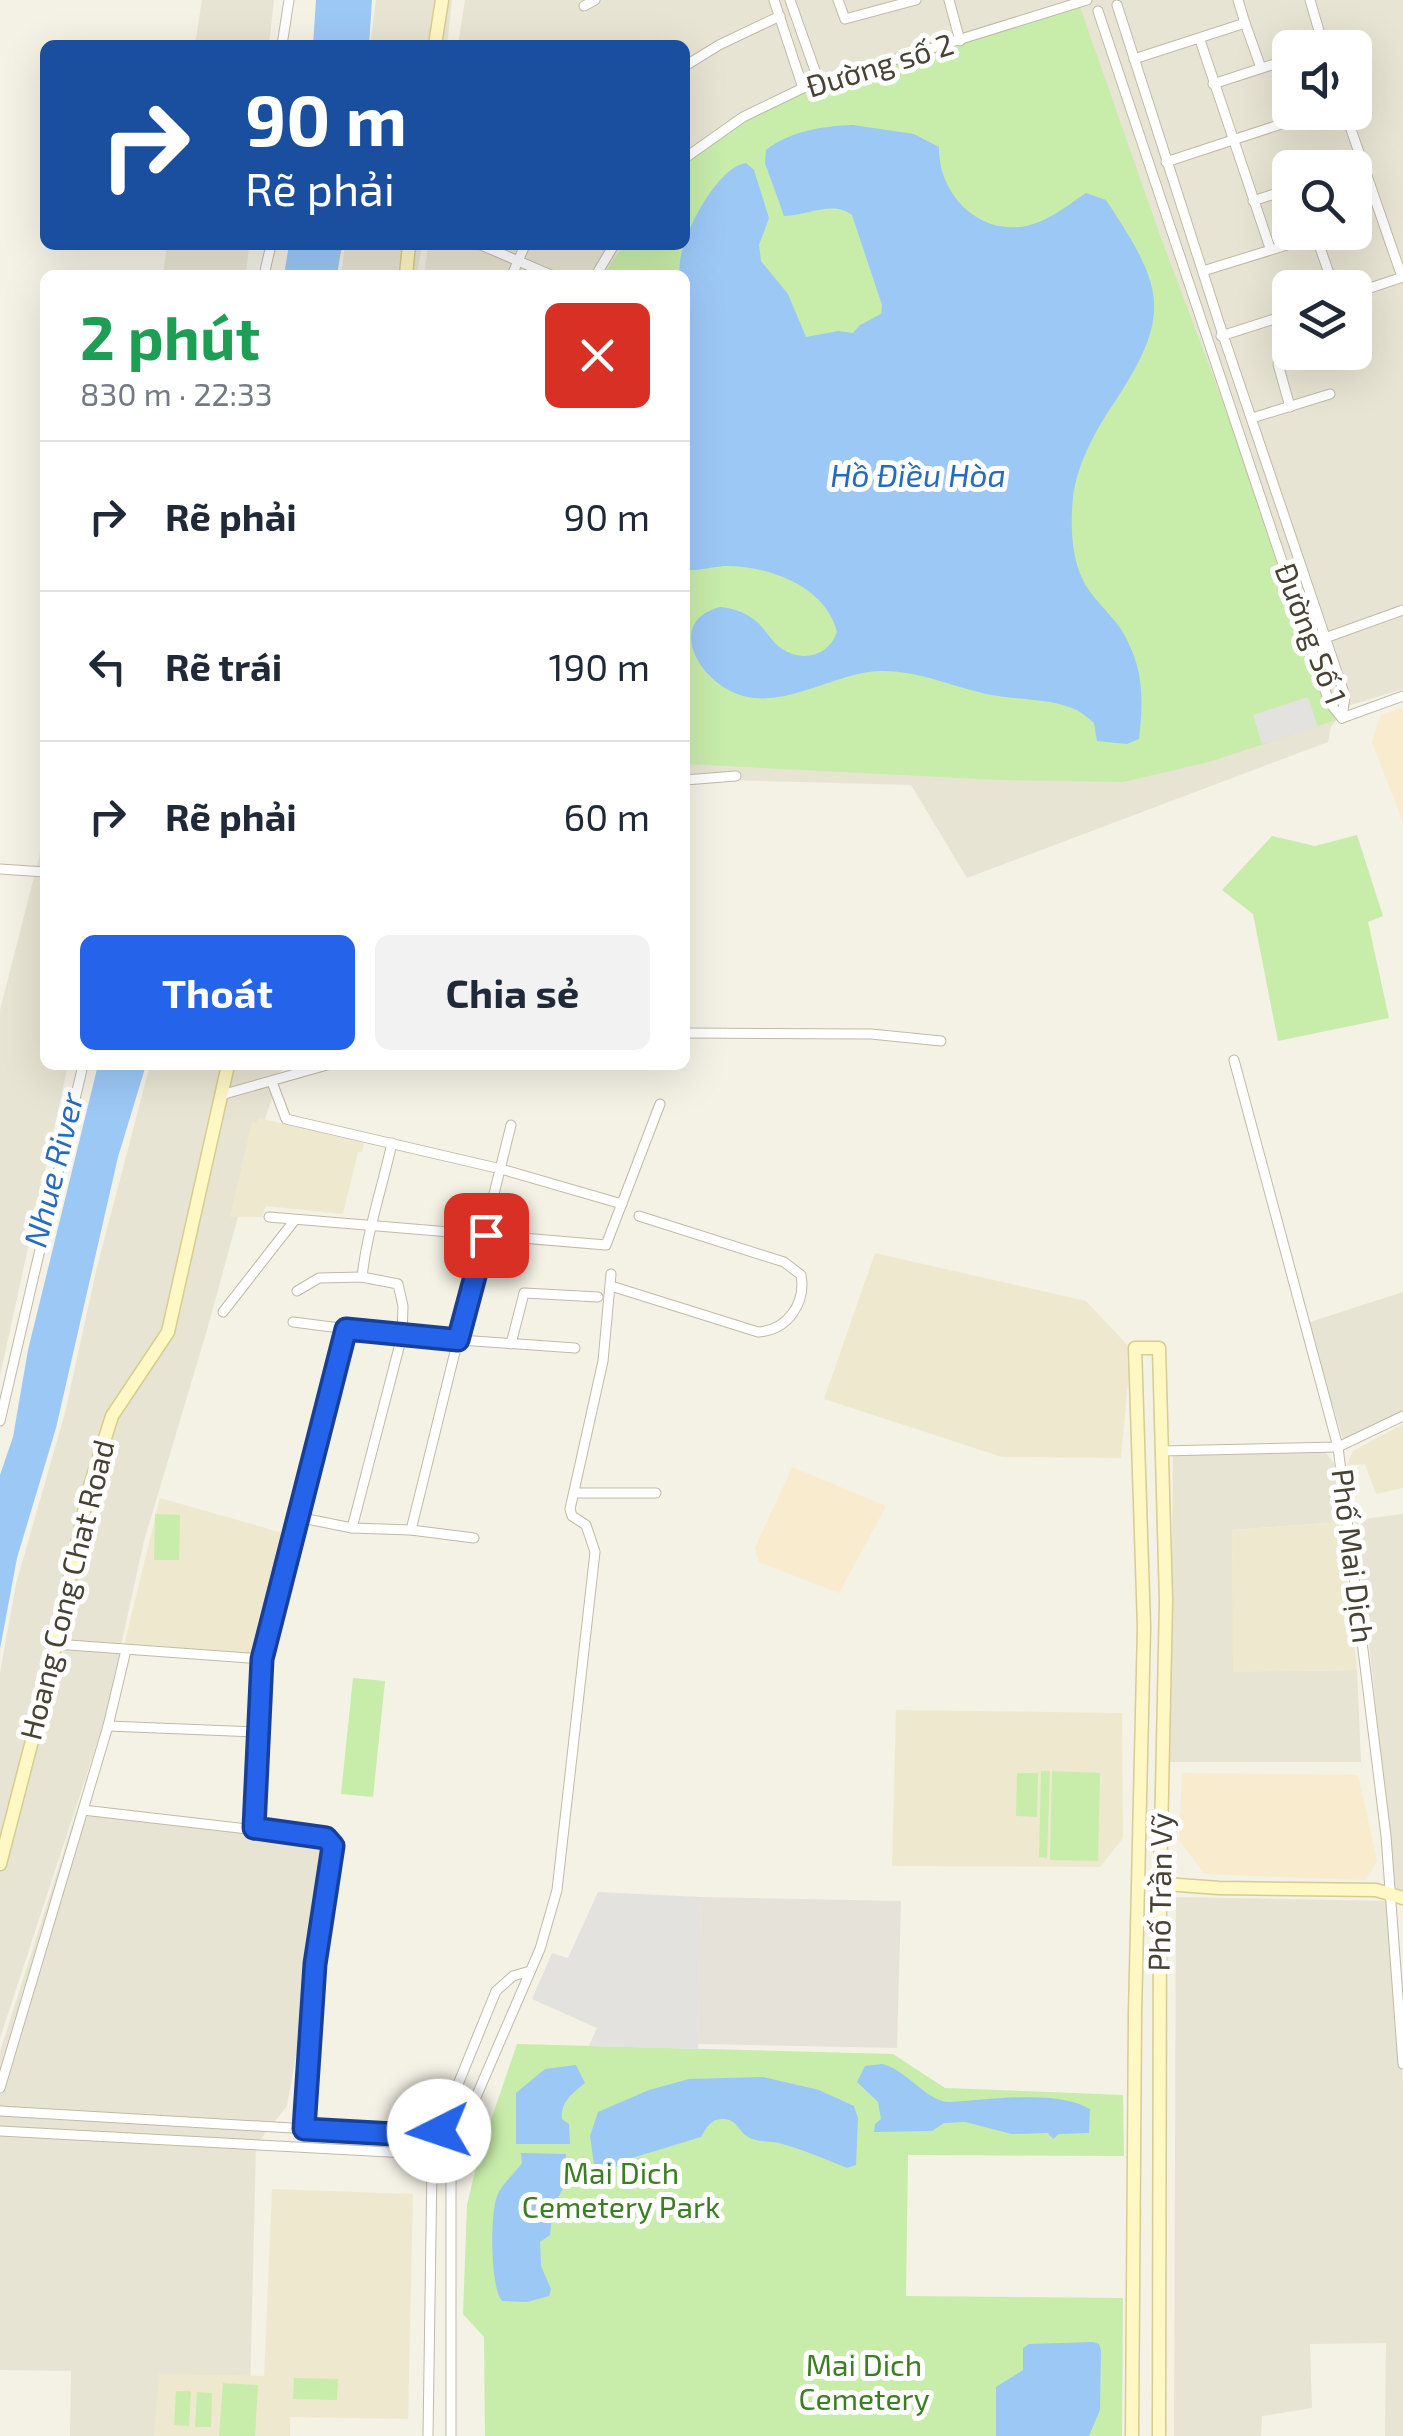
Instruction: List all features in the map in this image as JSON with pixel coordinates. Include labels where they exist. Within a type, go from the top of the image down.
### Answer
[{"type":"main road","points":[[436,40],[442,0]]},
{"type":"main road","name":"Hoang Cong Chat Road","points":[[0,1864],[89,1489],[112,1416],[168,1332],[227,1070]]},
{"type":"main road","name":"Phố Trần Vỹ","points":[[1132,2436],[1134,2034],[1144,1627],[1135,1348],[1159,1348],[1166,1602],[1160,1885],[1159,2436]]},
{"type":"main road","points":[[1140,1452],[1161,1452]]},
{"type":"main road","points":[[1139,1882],[1376,1890],[1397,1897]]},
{"type":"street","points":[[283,40],[289,0]]},
{"type":"street","points":[[584,6],[595,0]]},
{"type":"street","points":[[774,0],[803,88]]},
{"type":"street","points":[[790,0],[820,82]]},
{"type":"street","points":[[838,0],[846,19],[916,0]]},
{"type":"street","points":[[948,0],[960,41]]},
{"type":"street","points":[[1088,0],[1098,11],[1106,12],[1118,3]]},
{"type":"street","name":"Đường số 2","points":[[690,154],[742,117],[803,88],[1088,0]]},
{"type":"street","points":[[1238,0],[1261,68]]},
{"type":"street","points":[[1310,0],[1319,30]]},
{"type":"street","name":"Đường Số 1","points":[[1118,3],[1166,162],[1345,696],[1342,718]]},
{"type":"street","name":"Đường Số 1","points":[[1098,11],[1329,702],[1342,718]]},
{"type":"street","points":[[690,63],[780,16]]},
{"type":"street","points":[[1134,59],[1245,22]]},
{"type":"street","points":[[1200,40],[1270,248],[1203,271]]},
{"type":"street","points":[[1213,84],[1272,65]]},
{"type":"street","points":[[1166,162],[1272,127]]},
{"type":"street","points":[[1254,201],[1272,195]]},
{"type":"street","points":[[1372,201],[1402,277],[1372,287]]},
{"type":"street","points":[[494,250],[540,270]]},
{"type":"street","points":[[514,270],[523,250]]},
{"type":"street","points":[[1208,340],[1272,320]]},
{"type":"street","points":[[1280,370],[1290,406]]},
{"type":"street","points":[[1252,418],[1330,394]]},
{"type":"street","points":[[1325,638],[1403,610]]},
{"type":"street","points":[[1342,718],[1403,696]]},
{"type":"street","points":[[690,780],[736,776]]},
{"type":"street","points":[[0,870],[40,872]]},
{"type":"street","points":[[690,1033],[871,1034],[940,1040]]},
{"type":"street","name":"Phố Mai Dịch","points":[[1234,1060],[1338,1448],[1397,1897],[1403,2064]]},
{"type":"street","points":[[0,1421],[82,1070]]},
{"type":"street","points":[[221,1095],[312,1070]]},
{"type":"street","points":[[272,1082],[286,1120],[501,1168],[622,1204]]},
{"type":"street","points":[[269,1217],[606,1245],[660,1104]]},
{"type":"street","points":[[411,1530],[511,1125]]},
{"type":"street","points":[[362,1277],[370,1226],[392,1143]]},
{"type":"street","points":[[610,1286],[758,1332],[782,1324],[804,1292],[801,1275],[784,1262],[639,1216]]},
{"type":"street","points":[[223,1312],[294,1221]]},
{"type":"street","points":[[451,2436],[451,2162],[530,1971],[557,1890],[595,1552],[586,1525],[572,1516],[570,1509],[603,1361],[611,1274]]},
{"type":"street","points":[[297,1291],[319,1278],[362,1277],[398,1284],[403,1306],[402,1336],[352,1528]]},
{"type":"street","points":[[511,1344],[524,1293],[598,1298]]},
{"type":"street","points":[[293,1322],[402,1336],[574,1348]]},
{"type":"street","points":[[254,1828],[262,1659],[346,1329]]},
{"type":"street","points":[[1161,1452],[1338,1448],[1403,1416]]},
{"type":"street","points":[[574,1493],[656,1493]]},
{"type":"street","points":[[297,1517],[352,1528],[474,1538]]},
{"type":"street","points":[[55,1644],[262,1659]]},
{"type":"street","points":[[0,2088],[108,1726],[126,1650]]},
{"type":"street","points":[[108,1726],[256,1732]]},
{"type":"street","points":[[83,1810],[326,1838],[333,1846],[315,1964],[304,2129]]},
{"type":"street","points":[[428,2436],[432,2165],[424,2146],[434,2133],[496,1991],[513,1976],[530,1971]]},
{"type":"street","points":[[0,2112],[304,2129],[446,2131],[458,2141]]},
{"type":"street","points":[[114,2118],[114,2137]]},
{"type":"street","points":[[0,2131],[426,2154]]},
{"type":"street","points":[[432,2165],[451,2162]]},
{"type":"shaded area","points":[[202,0],[274,0],[270,40],[196,40]]},
{"type":"shaded area","points":[[376,0],[452,0],[448,40],[371,40]]},
{"type":"shaded area","points":[[465,0],[1403,0],[1403,689],[1351,705],[1331,726],[1328,742],[967,878],[911,785],[690,779],[690,270],[425,270],[427,250],[690,250],[690,40],[459,40]]},
{"type":"shaded area","points":[[166,250],[248,250],[246,270],[164,270]]},
{"type":"shaded area","points":[[344,250],[421,250],[418,270],[342,270]]},
{"type":"shaded area","points":[[1308,697],[1318,727],[1262,744],[1253,715]]},
{"type":"shaded area","points":[[1403,708],[1403,822],[1372,742],[1381,715]]},
{"type":"shaded area","points":[[40,854],[40,1070],[67,1070],[0,1376],[0,1010]]},
{"type":"shaded area","points":[[149,1070],[281,1070],[144,1541],[104,1722],[0,2038],[0,1673],[16,1584],[65,1413],[97,1267]]},
{"type":"shaded area","points":[[259,1118],[364,1143],[362,1152],[358,1152],[343,1214],[266,1206],[262,1217],[230,1217],[252,1122],[256,1124]]},
{"type":"shaded area","points":[[875,1253],[1086,1301],[1131,1349],[1121,1458],[1002,1457],[824,1399]]},
{"type":"shaded area","points":[[1403,1292],[1403,1411],[1344,1442],[1307,1323]]},
{"type":"shaded area","points":[[1403,1424],[1403,1488],[1376,1494],[1365,1464],[1346,1466],[1353,1451]]},
{"type":"shaded area","points":[[1322,1447],[1334,1464],[1341,1522],[1232,1530],[1234,1671],[1357,1670],[1361,1762],[1170,1762],[1173,1454]]},
{"type":"shaded area","points":[[792,1467],[886,1506],[839,1593],[759,1562],[755,1548]]},
{"type":"shaded area","points":[[160,1498],[283,1533],[253,1654],[124,1645]]},
{"type":"shaded area","points":[[1403,1514],[1403,1897],[1396,1897],[1356,1520]]},
{"type":"shaded area","points":[[1341,1522],[1357,1670],[1233,1672],[1232,1530]]},
{"type":"shaded area","points":[[896,1710],[1122,1713],[1123,1838],[1100,1867],[892,1866]]},
{"type":"shaded area","points":[[1182,1773],[1358,1775],[1377,1861],[1365,1880],[1205,1874],[1179,1840]]},
{"type":"shaded area","points":[[78,1806],[334,1837],[287,2106],[256,2145],[249,2436],[70,2436],[71,2371],[0,2370],[0,2052]]},
{"type":"shaded area","points":[[598,1892],[701,1897],[698,2049],[589,2046],[597,2028],[532,1999],[552,1953],[568,1958]]},
{"type":"shaded area","points":[[701,1897],[901,1901],[897,2048],[698,2044]]},
{"type":"shaded area","points":[[1176,1897],[1391,1901],[1403,2087],[1403,2436],[1385,2436],[1386,2343],[1310,2344],[1312,2408],[1262,2416],[1261,2436],[1174,2436]]},
{"type":"shaded area","points":[[272,2189],[413,2194],[408,2419],[290,2417],[290,2436],[154,2436],[159,2374],[264,2376]]},
{"type":"green space","points":[[1079,4],[1161,238],[1342,718],[1209,762],[1123,782],[1000,780],[690,764],[690,270],[606,270],[620,250],[690,250],[690,156],[743,118],[820,83]]},
{"type":"green space","points":[[1357,835],[1383,916],[1368,922],[1389,1018],[1278,1041],[1253,914],[1222,890],[1272,836],[1315,846]]},
{"type":"green space","points":[[155,1514],[180,1515],[179,1560],[154,1560]]},
{"type":"green space","points":[[353,1678],[385,1681],[373,1797],[341,1794]]},
{"type":"green space","points":[[1041,1771],[1050,1771],[1047,1858],[1039,1857]]},
{"type":"green space","points":[[1052,1771],[1100,1773],[1098,1861],[1050,1860]]},
{"type":"green space","points":[[1017,1773],[1038,1773],[1037,1817],[1016,1816]]},
{"type":"green space","name":"Mai Dich Cemetery Park","points":[[517,2044],[893,2054],[945,2088],[1123,2095],[1124,2156],[908,2155],[906,2296],[1123,2298],[1122,2436],[485,2436],[484,2337],[463,2314],[467,2205],[479,2155]]},
{"type":"green space","points":[[294,2378],[338,2379],[337,2400],[293,2399]]},
{"type":"green space","points":[[223,2383],[258,2385],[255,2436],[219,2436]]},
{"type":"green space","points":[[176,2391],[191,2391],[189,2426],[174,2425]]},
{"type":"green space","points":[[197,2392],[212,2393],[211,2427],[195,2427]]},
{"type":"water","points":[[316,0],[372,0],[369,40],[313,40]]},
{"type":"water","name":"Hồ Điều Hòa","points":[[853,125],[914,134],[939,147],[941,166],[956,199],[984,221],[1001,226],[1039,222],[1086,193],[1106,200],[1140,257],[1154,302],[1152,324],[1132,374],[1082,461],[1073,497],[1072,522],[1079,572],[1121,629],[1137,666],[1141,701],[1139,739],[1127,744],[1097,741],[1094,723],[1069,707],[992,695],[894,671],[858,674],[792,694],[748,697],[727,689],[706,672],[697,658],[691,641],[694,625],[703,615],[720,607],[749,616],[778,646],[795,655],[820,652],[837,632],[821,602],[793,581],[741,567],[690,570],[690,270],[680,270],[680,263],[682,250],[690,250],[690,229],[710,193],[734,168],[746,163],[754,170],[769,218],[759,245],[761,261],[788,294],[806,337],[838,331],[853,333],[881,314],[882,305],[852,215],[828,209],[784,216],[765,163],[766,150],[786,138],[819,128]]},
{"type":"water","points":[[288,250],[341,250],[338,270],[285,270]]},
{"type":"water","points":[[97,1070],[144,1070],[118,1157],[56,1428],[17,1558],[0,1649],[0,1475],[13,1437],[28,1350]]},
{"type":"water","points":[[882,2064],[942,2101],[1041,2097],[1076,2103],[1090,2109],[1089,2133],[1059,2134],[1053,2139],[1048,2133],[1012,2134],[965,2122],[944,2123],[932,2131],[874,2132],[881,2119],[878,2102],[857,2082],[865,2066]]},
{"type":"water","points":[[576,2065],[585,2083],[563,2108],[562,2119],[569,2124],[570,2144],[516,2144],[516,2093],[545,2069]]},
{"type":"water","points":[[763,2077],[819,2090],[854,2106],[858,2118],[856,2165],[847,2168],[788,2145],[751,2139],[732,2121],[719,2119],[701,2137],[632,2158],[603,2173],[595,2171],[590,2136],[598,2112],[649,2090],[689,2079]]},
{"type":"water","points":[[521,2153],[566,2154],[566,2182],[553,2208],[550,2235],[540,2242],[541,2266],[551,2289],[549,2296],[527,2302],[502,2301],[493,2266],[495,2205],[502,2187],[522,2163]]},
{"type":"water","points":[[1093,2342],[1101,2350],[1100,2410],[1089,2436],[996,2436],[996,2387],[1023,2370],[1023,2348],[1029,2344]]},
{"type":"route","points":[[439,2131],[430,2136],[304,2129],[315,1964],[333,1846],[326,1838],[254,1828],[256,1732],[262,1659],[346,1329],[458,1340],[486,1235]]},
{"type":"water label","name":"Nhue River","points":[[54,1170]]},
{"type":"park label","name":"Mai Dich Cemetery","points":[[864,2383]]}]
